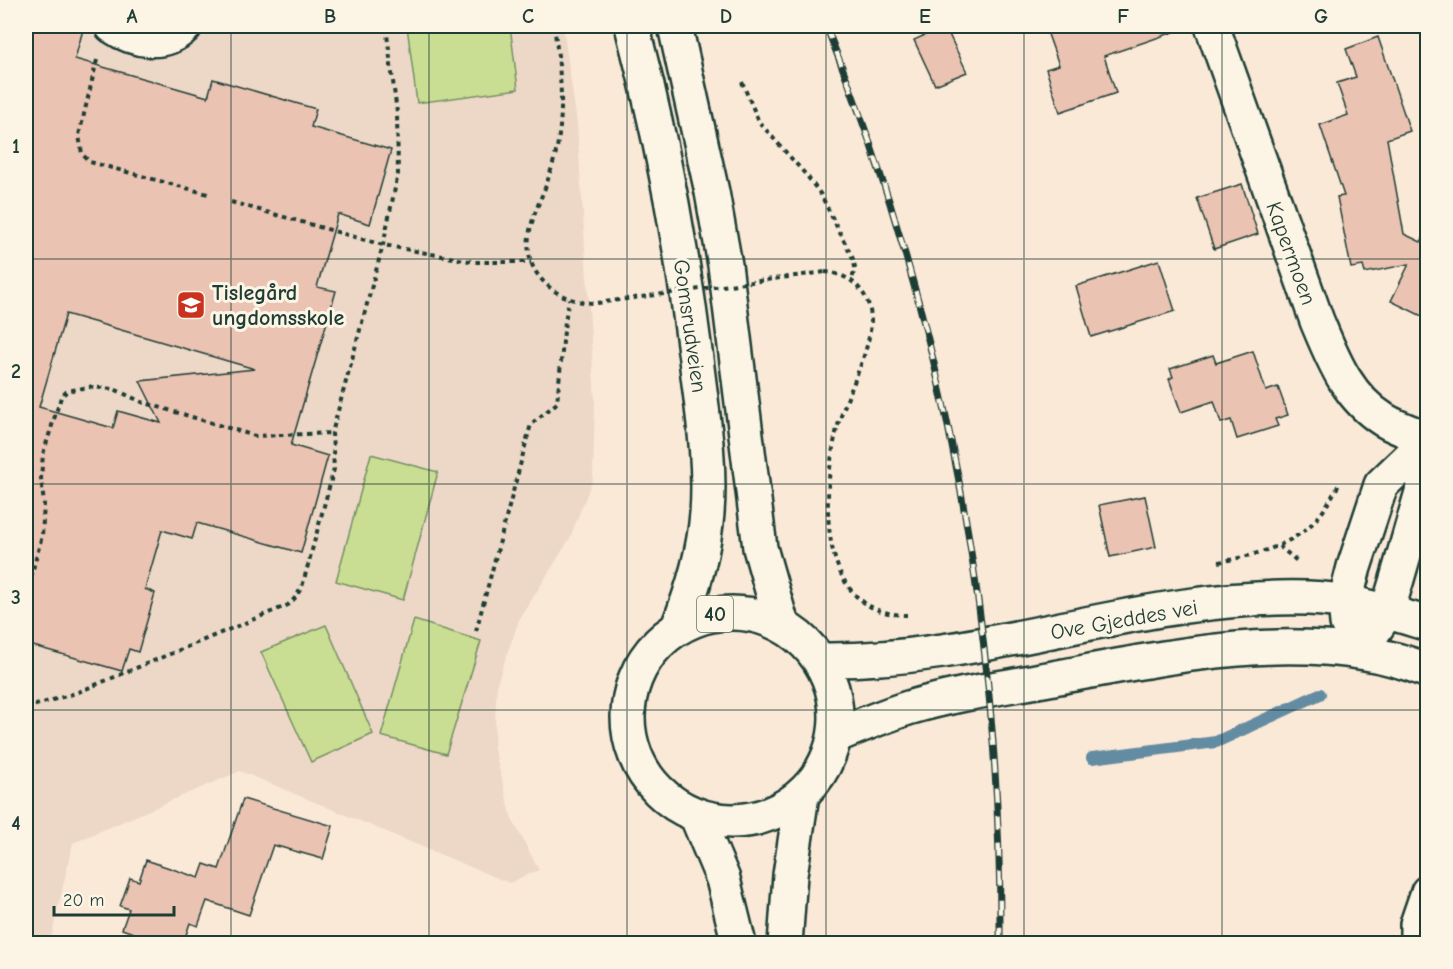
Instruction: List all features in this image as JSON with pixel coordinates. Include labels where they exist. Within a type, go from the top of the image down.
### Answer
[{"type":"main road","points":[[112,26],[124,34],[145,40],[167,37],[185,26]]},
{"type":"main road","name":"Gomsrudveien","points":[[632,26],[662,154],[684,271],[706,450],[708,482],[704,542],[690,598],[678,627]]},
{"type":"main road","name":"Gomsrudveien","points":[[675,26],[712,192],[725,265],[760,548],[782,625]]},
{"type":"main road","name":"Kapermoen","points":[[1212,26],[1305,288],[1335,364],[1352,391],[1368,408],[1386,421],[1428,439]]},
{"type":"main road","points":[[1354,651],[1347,625],[1346,602],[1354,567],[1381,485],[1428,439]]},
{"type":"main road","points":[[1354,651],[1387,612],[1422,492],[1428,447]]},
{"type":"main road","name":"Ove Gjeddes vei","points":[[820,660],[854,661],[960,650],[1112,620],[1229,601],[1309,598],[1346,602],[1428,624]]},
{"type":"main road","name":"40","points":[[741,612],[762,616],[782,625],[803,640],[820,660],[832,683],[837,709],[835,736],[829,758],[817,778],[802,795],[789,805],[770,814],[749,820],[728,822],[697,817],[663,796],[646,778],[634,756],[628,732],[627,707],[643,661],[659,641],[678,627],[698,617],[741,612]]},
{"type":"main road","name":"Ove Gjeddes vei","points":[[835,736],[909,708],[938,701],[1179,656],[1268,647],[1354,651],[1384,657],[1428,671]]},
{"type":"main road","points":[[785,944],[789,886],[802,795]]},
{"type":"main road","points":[[697,817],[723,879],[739,944]]},
{"type":"main road","points":[[1417,944],[1417,924],[1428,892]]},
{"type":"path","points":[[26,708],[96,685],[288,605],[296,598],[302,587],[334,469],[332,433],[383,245],[398,174],[398,113],[386,26]]},
{"type":"path","points":[[554,26],[560,79],[559,135],[554,162],[534,210],[528,247],[531,262],[539,278],[552,290],[581,303],[597,303],[825,272],[837,273],[852,280],[869,302],[871,320],[869,336],[843,408],[832,455],[828,482],[828,525],[831,545],[838,568],[845,581],[865,603],[881,611],[911,615]]},
{"type":"path","points":[[97,58],[79,135],[82,154],[90,162],[208,194]]},
{"type":"path","points":[[742,82],[759,122],[821,195],[854,259],[852,280]]},
{"type":"path","points":[[231,202],[383,245],[475,262],[531,262]]},
{"type":"path","points":[[476,631],[531,424],[557,403],[569,299]]},
{"type":"path","points":[[26,595],[42,536],[43,454],[61,397],[67,391],[89,387],[114,389],[142,402],[255,436],[332,433]]},
{"type":"path","points":[[1212,564],[1254,555],[1279,546],[1306,529],[1320,515],[1341,481]]},
{"type":"shaded area","points":[[26,26],[563,26],[577,123],[595,399],[593,479],[569,540],[519,620],[497,683],[494,748],[512,819],[539,870],[509,883],[240,771],[73,843],[50,943],[26,943]]},
{"type":"green space","points":[[407,26],[510,26],[518,89],[417,103]]},
{"type":"green space","points":[[371,454],[438,472],[403,600],[336,581]]},
{"type":"green space","points":[[414,620],[481,641],[446,754],[381,736]]},
{"type":"green space","points":[[326,625],[373,734],[311,762],[261,652]]},
{"type":"building","points":[[26,26],[84,26],[75,59],[208,97],[213,79],[316,109],[311,127],[391,150],[370,224],[338,214],[317,287],[336,291],[291,445],[328,456],[301,553],[197,523],[192,539],[162,530],[145,589],[155,593],[138,652],[129,649],[122,671],[26,644]],"holes":[[[66,314],[255,369],[140,381],[161,423],[118,411],[113,428],[39,407]]]},
{"type":"building","points":[[945,26],[967,72],[935,85],[914,40]]},
{"type":"building","points":[[1045,26],[1176,26],[1177,31],[1104,56],[1116,93],[1060,112],[1046,69],[1059,65]]},
{"type":"building","points":[[1378,37],[1410,131],[1387,139],[1404,234],[1421,242],[1428,228],[1428,319],[1391,301],[1409,264],[1365,273],[1363,266],[1351,268],[1337,197],[1344,196],[1320,125],[1348,115],[1337,83],[1356,77],[1346,49]]},
{"type":"building","points":[[1242,184],[1258,234],[1214,249],[1197,198]]},
{"type":"building","points":[[1159,260],[1175,311],[1091,337],[1076,286]]},
{"type":"building","points":[[1253,351],[1266,391],[1278,387],[1288,415],[1275,419],[1278,426],[1237,439],[1231,420],[1221,423],[1214,401],[1181,412],[1169,379],[1173,377],[1170,369],[1213,355],[1216,363]]},
{"type":"building","points":[[1145,496],[1156,547],[1110,557],[1099,505]]},
{"type":"building","points":[[243,799],[333,826],[323,859],[273,845],[249,915],[207,901],[198,926],[190,923],[183,944],[164,944],[122,929],[129,909],[120,906],[130,878],[139,881],[146,860],[199,878],[204,864],[219,869]]},
{"type":"waterway","points":[[1423,26],[1428,38]]},
{"type":"waterway","points":[[1092,758],[1216,742],[1320,694]]},
{"type":"railway","points":[[826,26],[867,136],[903,247],[933,361],[958,476],[977,592],[990,709],[998,827],[1000,944]]},
{"type":"place","name":"Tislegård ungdomsskole","points":[[191,305]]}]
